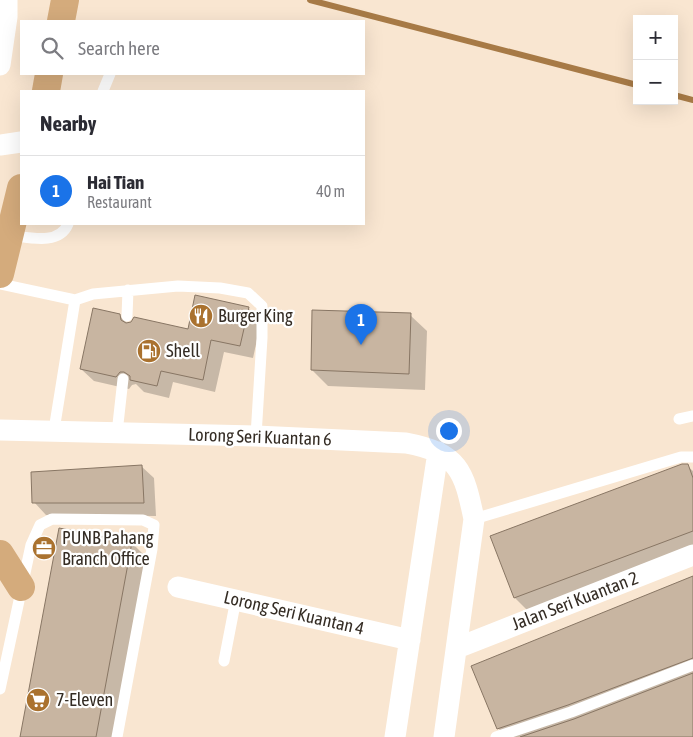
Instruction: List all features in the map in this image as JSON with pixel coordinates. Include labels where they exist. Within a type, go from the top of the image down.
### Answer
[{"type":"highway","points":[[61,20],[65,0]]},
{"type":"highway","points":[[46,90],[49,75]]},
{"type":"highway","points":[[0,274],[20,192]]},
{"type":"highway","points":[[0,554],[21,587]]},
{"type":"street","points":[[0,65],[7,17],[7,0]]},
{"type":"street","points":[[0,145],[20,142]]},
{"type":"street","name":"Lorong Seri Kuantan 6","points":[[0,430],[256,436],[406,443],[423,446],[447,457],[460,470],[467,485],[474,519],[444,737]]},
{"type":"street","points":[[396,737],[438,452]]},
{"type":"street","name":"Jalan Seri Kuantan 2","points":[[457,648],[693,555]]},
{"type":"street","name":"Lorong Seri Kuantan 4","points":[[178,587],[410,640]]},
{"type":"lane","points":[[103,90],[110,75]]},
{"type":"lane","points":[[10,235],[44,238],[57,237],[68,225]]},
{"type":"lane","points":[[0,284],[75,300],[93,294],[178,286],[220,288],[248,293],[262,306],[256,436]]},
{"type":"lane","points":[[127,316],[128,290]]},
{"type":"lane","points":[[54,430],[75,300]]},
{"type":"lane","points":[[117,433],[123,379]]},
{"type":"lane","points":[[678,419],[693,416]]},
{"type":"lane","points":[[474,519],[681,457],[693,458]]},
{"type":"lane","points":[[0,689],[30,545],[40,525],[52,519],[143,520],[154,525],[152,549],[117,737]]},
{"type":"lane","points":[[224,661],[236,599]]},
{"type":"lane","points":[[496,737],[571,712],[693,665]]},
{"type":"building","points":[[195,295],[249,307],[240,346],[211,340],[203,380],[161,371],[157,386],[130,380],[130,376],[124,372],[120,372],[116,377],[80,369],[93,308],[120,314],[121,320],[126,323],[131,322],[134,317],[188,329]]},
{"type":"building","points":[[312,310],[411,313],[409,374],[311,370]]},
{"type":"building","points":[[682,464],[688,464],[693,478],[693,531],[514,598],[490,536]]},
{"type":"building","points":[[142,465],[144,503],[32,503],[31,472]]},
{"type":"building","points":[[59,528],[132,542],[96,737],[20,737]]},
{"type":"building","points":[[693,576],[693,658],[568,705],[497,729],[471,666]]},
{"type":"building","points":[[693,673],[693,737],[520,737],[574,719]]},
{"type":"waterway","points":[[310,0],[633,84]]},
{"type":"waterway","points":[[678,96],[693,100]]},
{"type":"place","name":"Burger King","points":[[201,316]]},
{"type":"place","name":"Hai Tian","points":[[361,345]]},
{"type":"place","name":"Shell","points":[[149,351]]},
{"type":"place","name":"PUNB Pahang Branch Office","points":[[44,548]]},
{"type":"place","name":"7-Eleven","points":[[38,700]]}]
